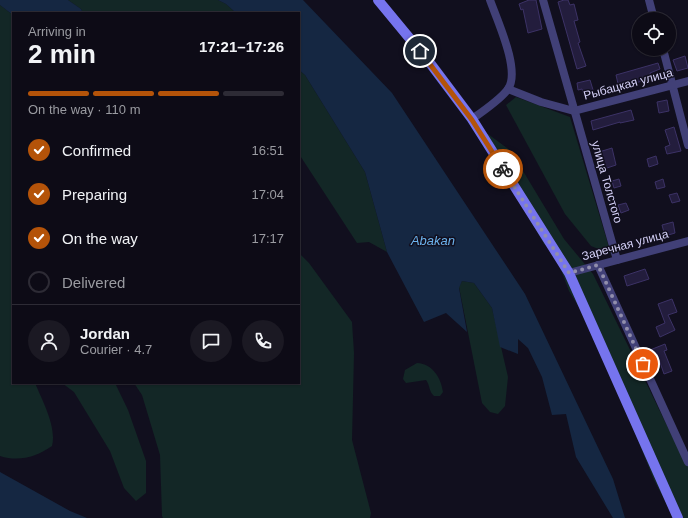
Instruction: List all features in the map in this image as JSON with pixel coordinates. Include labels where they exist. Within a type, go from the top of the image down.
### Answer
[{"type":"street","points":[[378,0],[430,63],[472,120],[569,273],[678,518]]},
{"type":"street","points":[[472,120],[508,89],[512,75],[511,61],[490,0]]},
{"type":"street","name":"улица Толстого","points":[[544,0],[617,260]]},
{"type":"street","points":[[649,0],[652,12]]},
{"type":"street","points":[[664,56],[688,145]]},
{"type":"street","name":"Рыбацкая улица","points":[[574,111],[688,81]]},
{"type":"street","points":[[508,89],[541,102],[574,111]]},
{"type":"street","name":"Заречная улица","points":[[569,273],[688,241]]},
{"type":"street","points":[[598,265],[688,462]]},
{"type":"green space","points":[[68,0],[218,0],[226,4],[235,12],[82,12],[81,9]]},
{"type":"green space","points":[[0,5],[12,14],[12,384],[35,384],[51,422],[53,439],[52,446],[34,456],[14,459],[0,456]]},
{"type":"green space","points":[[300,71],[305,75],[365,172],[387,252],[369,242],[357,243],[300,156]]},
{"type":"green space","points":[[516,97],[570,117],[611,254],[591,246],[565,214],[506,105]]},
{"type":"green space","points":[[488,134],[511,151],[564,239],[593,274],[674,440],[688,465],[688,518],[674,518],[654,480],[594,332],[569,291],[555,254],[544,244],[482,136]]},
{"type":"green space","points":[[300,254],[309,263],[352,322],[354,353],[352,440],[371,513],[370,518],[163,518],[160,455],[142,395],[135,384],[300,384]]},
{"type":"green space","points":[[462,281],[474,283],[492,308],[508,377],[505,406],[498,414],[490,412],[482,403],[459,287]]},
{"type":"green space","points":[[417,363],[428,366],[438,377],[443,392],[440,396],[434,396],[432,394],[426,380],[406,383],[403,379],[405,370]]},
{"type":"green space","points":[[63,384],[115,384],[128,410],[146,461],[146,493],[136,501],[124,488],[110,451],[74,392]]},
{"type":"water","points":[[0,0],[68,0],[81,9],[82,12],[12,12],[12,14],[0,5]]},
{"type":"water","name":"Abakan","points":[[218,0],[303,0],[392,93],[525,294],[613,479],[625,518],[613,518],[576,457],[566,414],[552,415],[542,377],[528,348],[518,339],[518,354],[500,347],[492,308],[474,283],[462,281],[459,288],[467,332],[446,313],[424,322],[387,252],[365,172],[305,75],[300,71],[300,12],[235,12],[226,4]]},
{"type":"water","points":[[0,472],[70,511],[87,518],[0,518]]},
{"type":"building","points":[[529,0],[536,0],[542,29],[528,33],[523,9],[521,10],[519,4]]},
{"type":"building","points":[[568,0],[570,5],[574,4],[578,20],[574,21],[580,42],[578,43],[586,66],[577,69],[558,2]]},
{"type":"building","points":[[685,56],[688,68],[677,71],[673,60]]},
{"type":"building","points":[[658,63],[660,69],[650,73],[652,78],[619,88],[616,75]]},
{"type":"building","points":[[590,80],[594,93],[584,96],[582,89],[578,90],[577,83]]},
{"type":"building","points":[[667,100],[669,111],[659,113],[657,102]]},
{"type":"building","points":[[631,110],[634,120],[620,122],[593,130],[591,121]]},
{"type":"building","points":[[674,127],[681,151],[667,154],[665,147],[670,145],[665,130]]},
{"type":"building","points":[[612,148],[616,165],[604,169],[599,152]]},
{"type":"building","points":[[656,156],[658,164],[649,167],[647,159]]},
{"type":"building","points":[[619,179],[621,186],[614,188],[612,181]]},
{"type":"building","points":[[663,179],[665,187],[657,189],[655,182]]},
{"type":"building","points":[[677,193],[680,201],[672,203],[669,195]]},
{"type":"building","points":[[626,203],[629,210],[621,213],[618,205]]},
{"type":"building","points":[[673,222],[675,233],[665,236],[662,225]]},
{"type":"building","points":[[645,269],[649,279],[627,286],[624,276]]},
{"type":"building","points":[[672,299],[677,312],[668,315],[675,330],[660,337],[656,327],[665,323],[658,304]]},
{"type":"building","points":[[665,344],[667,350],[664,351],[672,371],[664,374],[657,354],[653,356],[650,350]]},
{"type":"way so far","points":[[503,169],[569,273],[598,265],[643,364]]},
{"type":"route","points":[[420,51],[445,82],[472,120],[503,169]]}]
